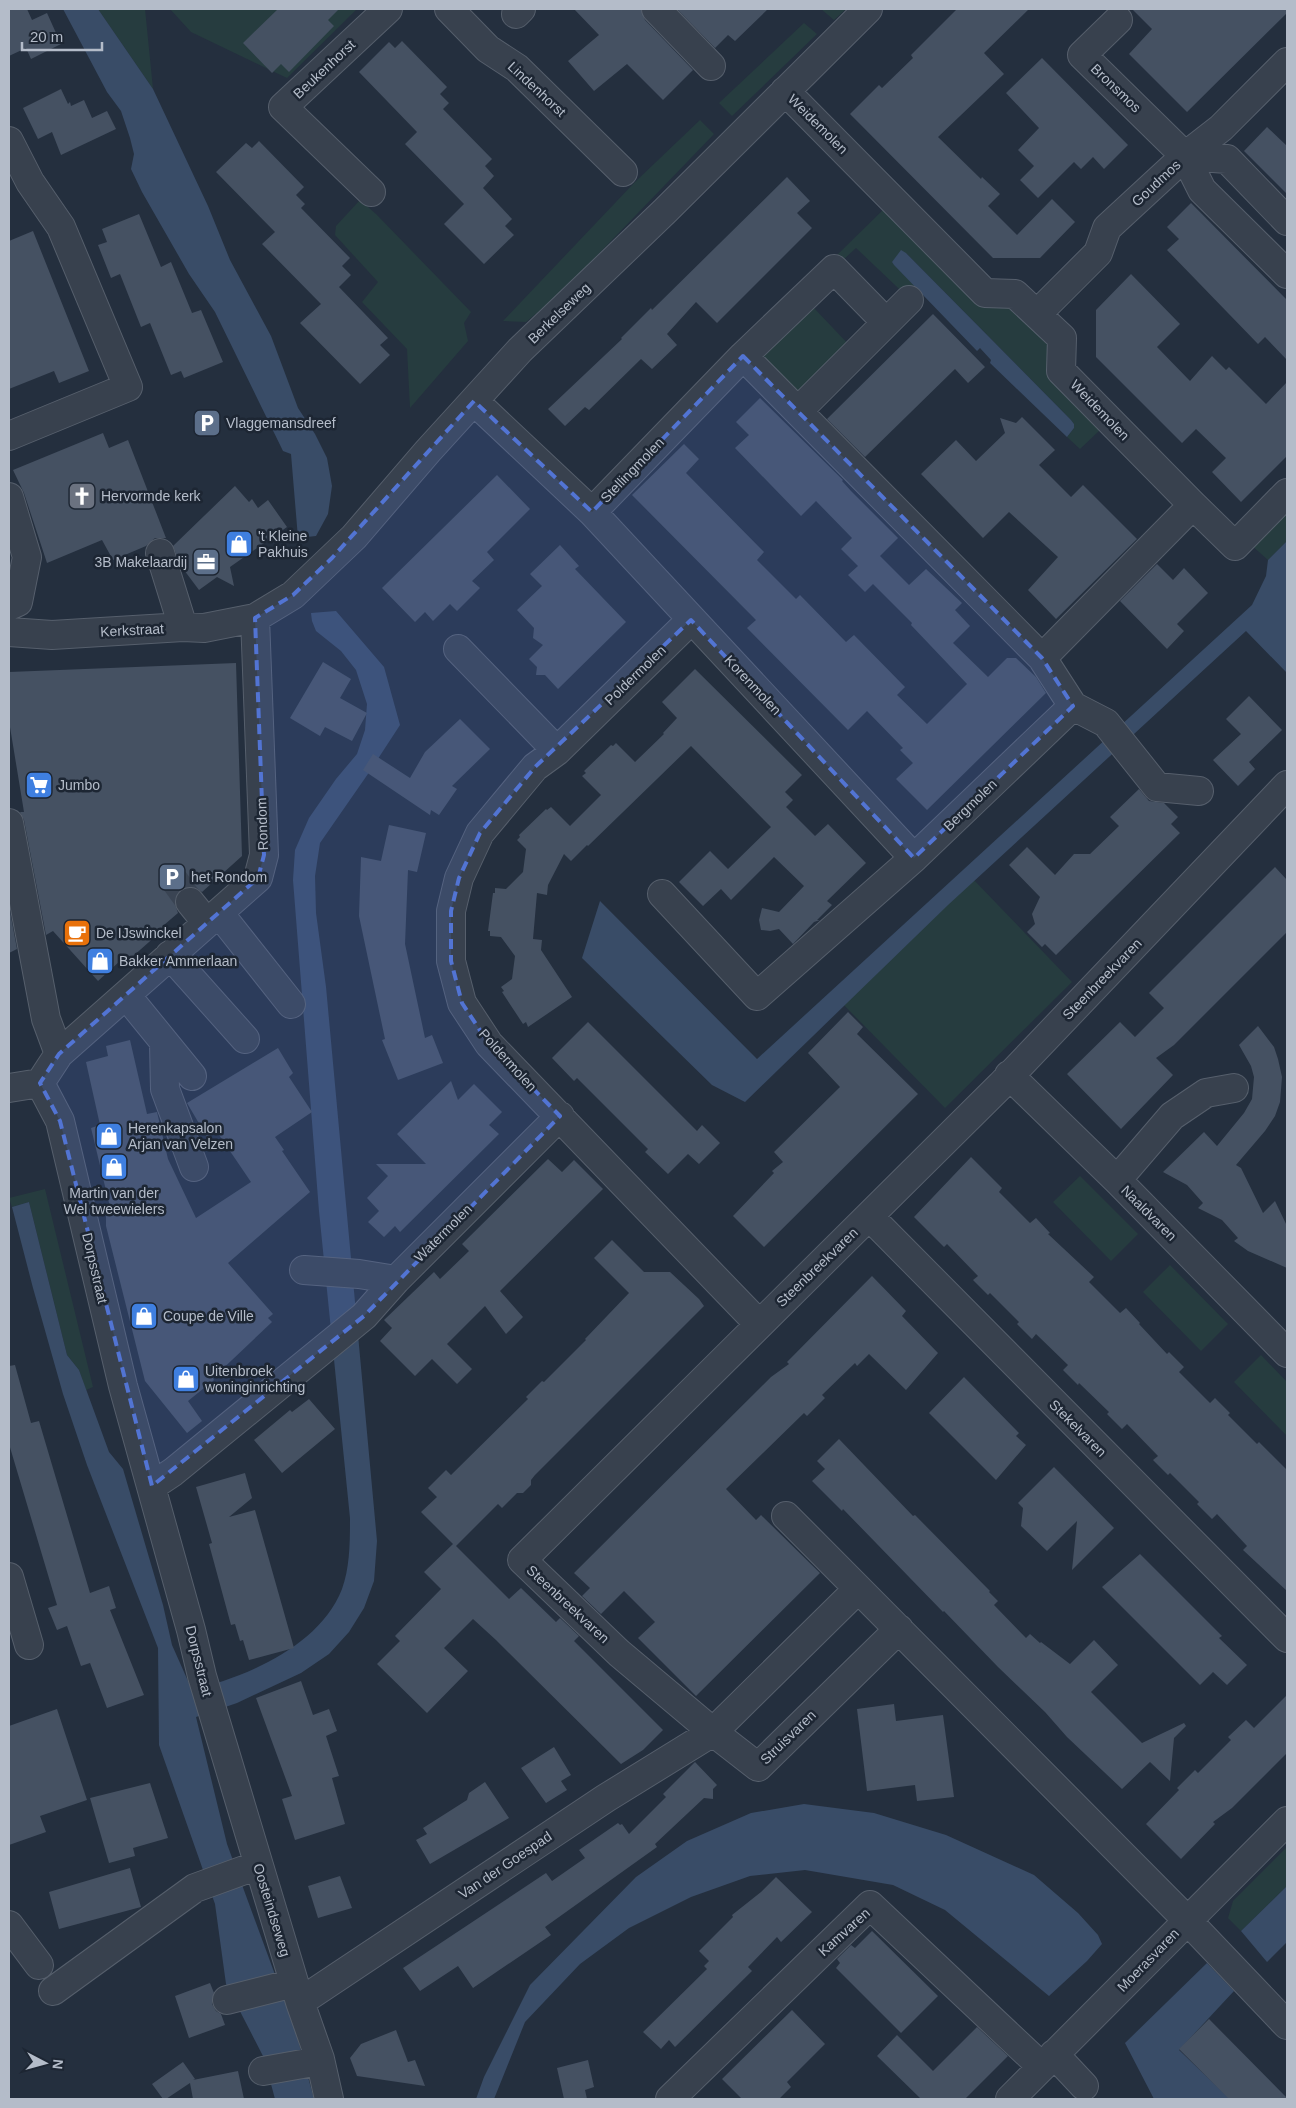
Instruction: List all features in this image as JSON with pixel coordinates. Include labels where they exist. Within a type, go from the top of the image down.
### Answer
[{"type":"street","name":"Beukenhorst","points":[[371,192],[283,108],[388,9]]},
{"type":"street","name":"Lindenhorst","points":[[449,9],[488,49],[517,68],[623,172]]},
{"type":"street","points":[[656,9],[712,66]]},
{"type":"street","name":"Berkelseweg","points":[[255,618],[293,595],[354,537],[428,451],[520,350],[665,211],[868,9]]},
{"type":"street","name":"Bronsmos","points":[[1118,20],[1082,55],[1185,156],[1202,190],[1287,274]]},
{"type":"street","name":"Goudmos","points":[[1037,314],[1098,253],[1107,228],[1185,156],[1221,128],[1287,62]]},
{"type":"street","name":"Weidemolen","points":[[785,91],[985,292],[1015,294],[1062,338],[1061,371],[1236,546],[1287,493]]},
{"type":"street","points":[[9,141],[30,182],[61,227],[128,386],[9,436]]},
{"type":"street","points":[[1185,156],[1227,159],[1287,221]]},
{"type":"street","name":"Stellingmolen","points":[[474,401],[592,512],[743,356],[834,270],[882,318]]},
{"type":"street","points":[[799,410],[909,300]]},
{"type":"street","points":[[743,356],[799,410],[882,498],[1042,658],[1073,706],[1106,723],[1157,787],[1199,791]]},
{"type":"street","points":[[9,497],[27,557],[18,602],[9,606]]},
{"type":"street","points":[[1042,658],[1193,505]]},
{"type":"street","name":"Korenmolen","points":[[592,512],[914,858]]},
{"type":"street","points":[[160,553],[183,627]]},
{"type":"street","name":"Kerkstraat","points":[[9,632],[52,635],[183,627],[204,628],[255,618]]},
{"type":"street","name":"Rondom","points":[[40,1083],[59,1054],[258,878],[264,855],[255,618]]},
{"type":"street","name":"Poldermolen","points":[[691,620],[557,751],[535,768],[480,833],[459,878],[451,911],[451,961],[462,1003],[490,1044],[759,1324]]},
{"type":"street","points":[[458,649],[557,751]]},
{"type":"street","name":"Bergmolen","points":[[662,894],[758,996],[914,858],[1073,706]]},
{"type":"street","name":"Steenbreekvaren","points":[[713,1732],[620,1652],[522,1560],[1009,1075],[1287,785]]},
{"type":"street","points":[[10,834],[46,1019],[59,1054]]},
{"type":"street","points":[[190,902],[213,918],[291,1004]]},
{"type":"street","points":[[170,956],[245,1038]]},
{"type":"street","points":[[126,995],[192,1076]]},
{"type":"street","points":[[164,1043],[165,1089],[194,1167]]},
{"type":"street","name":"Naaldvaren","points":[[1009,1075],[1117,1180],[1287,1353]]},
{"type":"street","points":[[9,1088],[40,1083]]},
{"type":"street","name":"Dorpsstraat","points":[[40,1083],[60,1121],[123,1386],[152,1486],[214,1720]]},
{"type":"street","points":[[1117,1180],[1172,1116],[1206,1093],[1234,1088]]},
{"type":"street","name":"Watermolen","points":[[152,1486],[173,1472],[364,1316],[396,1280],[560,1116]]},
{"type":"street","name":"Stekelvaren","points":[[869,1216],[1287,1638]]},
{"type":"street","points":[[313,1270],[396,1280]]},
{"type":"street","points":[[786,1516],[1187,1920],[1287,2025]]},
{"type":"street","points":[[9,1578],[29,1645]]},
{"type":"street","points":[[713,1732],[858,1589]]},
{"type":"street","name":"Struisvaren","points":[[713,1732],[758,1767],[899,1629]]},
{"type":"street","name":"Oosteindseweg","points":[[214,1720],[249,1868],[292,1990],[314,2061],[330,2099]]},
{"type":"street","name":"Van der Goespad","points":[[227,2000],[292,1990],[713,1732]]},
{"type":"street","name":"Moerasvaren","points":[[1010,2099],[1287,1821]]},
{"type":"street","points":[[53,1991],[195,1888],[249,1868]]},
{"type":"street","name":"Kamvaren","points":[[670,2099],[870,1905],[1048,2061]]},
{"type":"street","points":[[9,1925],[38,1965]]},
{"type":"street","points":[[263,2071],[314,2061]]},
{"type":"street","points":[[1048,2061],[1084,2086]]},
{"type":"highlighted area","points":[[743,356],[1042,658],[1073,706],[914,858],[691,620],[535,767],[480,833],[459,878],[451,911],[451,961],[462,1003],[489,1044],[560,1116],[364,1316],[152,1486],[60,1121],[40,1083],[59,1054],[258,878],[264,855],[255,618],[293,595],[332,558],[474,401],[592,512]]},
{"type":"green space","points":[[98,9],[145,9],[153,89]]},
{"type":"green space","points":[[170,9],[357,9],[287,78],[191,32]]},
{"type":"green space","points":[[821,9],[846,9],[834,20]]},
{"type":"green space","points":[[804,23],[817,34],[732,116],[719,103]]},
{"type":"green space","points":[[700,120],[714,134],[559,295],[526,322],[503,321],[634,183]]},
{"type":"green space","points":[[360,200],[376,214],[471,312],[464,323],[468,341],[410,408],[407,349],[362,302],[378,282],[335,235],[336,226]]},
{"type":"green space","points":[[886,207],[1007,305],[1049,346],[1099,426],[1099,431],[1080,449],[1067,437],[1074,428],[1071,420],[906,253],[892,262],[923,295],[915,304],[856,248],[843,260],[837,255]]},
{"type":"green space","points":[[812,306],[853,349],[803,397],[758,361]]},
{"type":"green space","points":[[1287,507],[1287,541],[1268,560],[1250,544]]},
{"type":"green space","points":[[971,877],[1072,982],[945,1108],[838,999]]},
{"type":"green space","points":[[1080,1176],[1138,1234],[1111,1261],[1053,1202]]},
{"type":"green space","points":[[45,1189],[93,1387],[86,1390],[79,1370],[67,1355],[29,1202],[12,1207],[9,1198]]},
{"type":"green space","points":[[1170,1265],[1228,1324],[1201,1351],[1143,1292]]},
{"type":"green space","points":[[1261,1355],[1287,1382],[1287,1436],[1234,1382]]},
{"type":"green space","points":[[1287,1847],[1287,1886],[1241,1931],[1228,1918],[1233,1901]]},
{"type":"water","points":[[63,9],[98,9],[153,89],[208,206],[230,260],[271,336],[298,408],[315,434],[327,458],[332,486],[328,514],[316,536],[298,538],[291,454],[283,451],[215,312],[189,274],[142,192],[131,169],[134,154],[121,111],[107,92]]},
{"type":"water","points":[[901,250],[1071,420],[1074,428],[1067,437],[990,363],[991,360],[980,348],[977,351],[894,265],[892,262]]},
{"type":"water","points":[[1287,541],[1287,673],[1246,631],[948,905],[745,1102],[712,1085],[582,958],[600,901],[757,1059],[1252,605],[1266,576],[1268,560]]},
{"type":"water","points":[[336,611],[384,667],[400,725],[320,843],[315,876],[316,913],[326,987],[377,1541],[374,1581],[364,1608],[349,1632],[329,1654],[301,1673],[237,1703],[196,1717],[227,1844],[295,2029],[314,2099],[275,2099],[264,2058],[226,1984],[215,1904],[159,1745],[158,1648],[87,1465],[63,1394],[12,1207],[29,1202],[67,1355],[79,1370],[109,1452],[123,1469],[163,1605],[172,1645],[192,1690],[235,1677],[279,1656],[299,1643],[317,1627],[331,1609],[345,1581],[350,1545],[350,1518],[319,1211],[293,880],[295,850],[309,818],[336,779],[357,754],[365,730],[367,704],[356,670],[341,651],[316,631],[312,621],[311,613]]},
{"type":"water","points":[[804,1804],[874,1813],[946,1835],[1034,1875],[1078,1913],[1098,1935],[1102,1944],[1087,1961],[1049,1996],[945,1910],[893,1885],[805,1870],[750,1876],[691,1897],[629,1928],[580,1964],[525,2022],[494,2099],[476,2099],[484,2077],[530,1985],[636,1877],[687,1841],[751,1813]]},
{"type":"water","points":[[1287,1886],[1287,1942],[1267,1962],[1241,1931]]},
{"type":"water","points":[[1207,1963],[1234,1991],[1179,2050],[1230,2099],[1154,2099],[1125,2043]]},
{"type":"building","points":[[9,9],[27,9],[32,20],[47,13],[61,44],[31,59],[26,48],[9,56]]},
{"type":"building","points":[[278,9],[339,9],[328,20],[334,26],[289,72],[281,64],[272,73],[243,43]]},
{"type":"building","points":[[574,9],[641,9],[645,20],[693,70],[663,100],[627,64],[594,91],[568,61],[599,35]]},
{"type":"building","points":[[677,9],[768,9],[735,41],[728,35],[715,48]]},
{"type":"building","points":[[957,9],[1029,9],[984,53],[1004,74],[938,137],[981,179],[982,177],[1000,194],[988,206],[1017,235],[1052,199],[1075,222],[1040,258],[993,258],[850,114],[879,85],[882,88],[913,58],[911,55]]},
{"type":"building","points":[[1132,9],[1287,9],[1287,13],[1187,112],[1129,54],[1152,29]]},
{"type":"building","points":[[402,41],[447,87],[440,94],[449,103],[443,109],[492,159],[485,166],[494,176],[483,188],[512,219],[505,226],[514,235],[484,264],[444,224],[464,204],[405,144],[417,132],[359,72],[389,42],[395,48]]},
{"type":"building","points":[[1042,58],[1128,145],[1104,169],[1093,157],[1081,169],[1074,162],[1038,198],[1020,180],[1034,166],[1018,150],[1039,128],[1006,93]]},
{"type":"building","points":[[61,89],[68,104],[70,102],[71,106],[84,100],[92,118],[107,111],[116,129],[61,155],[52,132],[38,139],[23,108]]},
{"type":"building","points":[[1267,127],[1287,146],[1287,194],[1244,151]]},
{"type":"building","points":[[259,141],[304,187],[296,195],[305,204],[301,208],[350,258],[342,266],[351,275],[339,287],[388,338],[380,345],[390,355],[360,384],[300,323],[321,304],[262,244],[275,232],[216,172],[246,143],[252,148]]},
{"type":"building","points":[[787,177],[810,201],[797,213],[812,228],[717,323],[696,302],[667,334],[677,345],[652,369],[641,359],[589,410],[585,407],[565,426],[548,409]]},
{"type":"building","points":[[1191,203],[1287,300],[1287,360],[1265,337],[1258,344],[1167,250],[1179,239],[1167,227]]},
{"type":"building","points":[[139,214],[161,267],[171,262],[192,313],[201,310],[223,362],[184,378],[181,371],[171,375],[150,323],[141,327],[120,274],[111,278],[98,245],[107,242],[102,229]]},
{"type":"building","points":[[33,231],[89,371],[59,383],[54,371],[9,389],[9,241]]},
{"type":"building","points":[[1131,274],[1180,324],[1157,347],[1190,381],[1212,356],[1226,370],[1229,367],[1266,404],[1287,382],[1287,456],[1241,502],[1212,472],[1226,458],[1196,429],[1182,443],[1096,357],[1096,310]]},
{"type":"building","points":[[933,314],[985,367],[968,383],[955,369],[865,457],[827,419]]},
{"type":"building","points":[[760,398],[843,480],[851,491],[898,538],[880,556],[909,585],[926,569],[962,603],[955,610],[970,626],[953,643],[988,677],[1007,658],[1016,658],[1036,677],[1046,693],[927,810],[896,779],[913,763],[900,750],[903,748],[867,711],[848,730],[747,628],[756,620],[632,495],[684,444],[699,459],[686,473],[764,552],[757,560],[796,599],[800,595],[846,642],[854,635],[905,687],[897,695],[927,724],[967,684],[911,625],[912,623],[873,584],[865,592],[848,575],[858,566],[841,549],[852,538],[816,501],[801,516],[735,448],[749,435],[736,422]]},
{"type":"building","points":[[1022,417],[1055,450],[1039,465],[1071,497],[1083,485],[1137,539],[1056,619],[1028,590],[1058,557],[1009,512],[983,538],[921,474],[956,440],[976,461],[1005,433],[1000,418],[1016,423]]},
{"type":"building","name":"Hervormde kerk","points":[[103,433],[109,448],[128,440],[166,538],[155,538],[146,546],[113,560],[102,540],[47,563],[24,493],[13,470]]},
{"type":"building","points":[[497,475],[530,509],[487,552],[494,560],[472,581],[480,588],[457,611],[450,604],[433,621],[425,612],[415,622],[382,588]]},
{"type":"building","points":[[235,486],[249,502],[252,499],[258,508],[268,500],[287,527],[230,567],[234,586],[217,577],[199,590],[181,566],[173,546]]},
{"type":"building","points":[[560,545],[579,566],[575,569],[626,622],[558,689],[545,675],[536,675],[537,667],[529,659],[543,645],[533,638],[534,628],[517,610],[542,586],[530,574]]},
{"type":"building","points":[[1157,564],[1173,580],[1184,568],[1208,593],[1177,624],[1184,631],[1167,649],[1120,601]]},
{"type":"building","points":[[323,662],[351,679],[340,698],[367,713],[352,741],[325,727],[320,736],[290,718]]},
{"type":"building","points":[[236,663],[242,856],[202,892],[196,888],[188,887],[180,890],[176,896],[175,904],[178,913],[164,925],[166,927],[123,965],[120,961],[98,981],[53,931],[46,935],[24,820],[20,812],[24,812],[9,721],[9,672]]},
{"type":"building","points":[[695,669],[802,775],[785,792],[793,800],[786,807],[815,836],[828,824],[866,863],[827,901],[832,905],[817,920],[820,920],[814,922],[793,944],[779,929],[761,930],[759,920],[762,908],[779,912],[804,886],[774,857],[731,900],[721,889],[703,906],[679,882],[710,851],[728,869],[771,827],[691,746],[571,861],[564,854],[548,885],[547,895],[537,893],[533,939],[542,940],[541,950],[572,997],[528,1027],[526,1022],[523,1024],[502,992],[504,991],[501,987],[512,979],[515,956],[501,937],[490,936],[490,931],[488,931],[495,888],[506,889],[523,872],[526,849],[517,840],[520,837],[519,835],[546,809],[551,807],[570,826],[601,795],[582,776],[586,773],[584,771],[611,745],[613,746],[616,743],[635,762],[664,734],[677,718],[662,702]]},
{"type":"building","points":[[1249,696],[1282,730],[1249,762],[1255,769],[1238,786],[1213,760],[1241,734],[1226,719]]},
{"type":"building","points":[[460,719],[490,749],[452,786],[457,789],[439,815],[431,810],[430,815],[363,770],[373,754],[410,778],[425,752]]},
{"type":"building","points":[[1139,789],[1149,801],[1164,803],[1178,817],[1171,824],[1180,833],[1056,955],[1045,944],[1042,947],[1027,932],[1035,924],[1032,914],[1040,897],[1009,865],[1027,847],[1055,875],[1074,854],[1090,854],[1119,826],[1110,817]]},
{"type":"building","points":[[389,825],[426,833],[417,872],[408,870],[405,944],[425,1038],[432,1035],[443,1063],[398,1080],[382,1040],[385,1039],[359,916],[361,857],[381,861]]},
{"type":"building","points":[[1275,867],[1287,880],[1287,932],[1174,1045],[1156,1058],[1173,1075],[1121,1129],[1067,1074],[1120,1022],[1135,1037],[1164,1008],[1149,993]]},
{"type":"building","points":[[9,906],[17,949],[9,953]]},
{"type":"building","points":[[848,1012],[863,1027],[857,1034],[918,1094],[764,1247],[733,1216],[774,1173],[772,1171],[783,1162],[774,1152],[840,1087],[808,1053]]},
{"type":"building","points":[[588,1022],[697,1131],[702,1125],[720,1143],[699,1164],[688,1154],[668,1174],[645,1152],[648,1149],[577,1078],[574,1081],[552,1058]]},
{"type":"building","points":[[1258,1026],[1274,1047],[1278,1059],[1282,1077],[1280,1102],[1275,1116],[1265,1131],[1236,1165],[1241,1168],[1263,1213],[1275,1201],[1287,1226],[1287,1268],[1248,1251],[1234,1241],[1238,1238],[1222,1220],[1198,1208],[1203,1203],[1187,1185],[1163,1172],[1204,1132],[1217,1146],[1244,1113],[1252,1099],[1254,1077],[1251,1066],[1239,1045]]},
{"type":"building","points":[[130,1040],[147,1114],[157,1112],[168,1159],[196,1218],[251,1182],[217,1132],[207,1137],[187,1103],[278,1048],[293,1073],[289,1077],[312,1112],[275,1137],[284,1150],[282,1151],[310,1192],[228,1263],[273,1314],[268,1318],[272,1322],[213,1378],[214,1380],[188,1401],[202,1421],[187,1433],[145,1381],[106,1226],[106,1216],[110,1207],[91,1128],[100,1125],[86,1062],[108,1056],[106,1046]]},
{"type":"building","points":[[451,1081],[458,1100],[474,1084],[502,1112],[489,1125],[499,1134],[400,1232],[395,1226],[384,1237],[368,1222],[379,1211],[367,1198],[388,1176],[376,1164],[426,1164],[397,1134]]},
{"type":"building","points":[[971,1157],[1002,1188],[999,1192],[1030,1223],[1036,1218],[1050,1233],[1048,1234],[1094,1277],[1089,1282],[1120,1313],[1126,1308],[1167,1354],[1169,1352],[1184,1367],[1179,1372],[1210,1403],[1215,1398],[1230,1413],[1228,1415],[1257,1444],[1259,1442],[1287,1470],[1287,1591],[1243,1550],[1247,1546],[1217,1514],[1212,1519],[1197,1504],[1199,1502],[1170,1473],[1168,1475],[1153,1460],[1158,1456],[1127,1424],[1122,1429],[1107,1414],[1109,1412],[1063,1370],[1068,1365],[1036,1334],[1032,1339],[1017,1324],[1019,1322],[990,1293],[988,1295],[973,1280],[978,1276],[947,1244],[944,1247],[914,1217]]},
{"type":"building","points":[[548,1159],[562,1172],[574,1160],[603,1189],[500,1291],[523,1317],[506,1334],[485,1306],[447,1344],[472,1369],[457,1384],[432,1359],[415,1376],[380,1341],[392,1328],[384,1320],[434,1272],[440,1279],[469,1251],[462,1244]]},
{"type":"building","points":[[612,1240],[644,1272],[670,1272],[704,1306],[535,1475],[531,1480],[531,1485],[523,1493],[517,1493],[502,1508],[498,1504],[456,1546],[509,1599],[521,1588],[556,1622],[560,1618],[579,1636],[574,1641],[663,1730],[643,1750],[621,1764],[473,1619],[444,1648],[468,1671],[427,1713],[377,1664],[400,1641],[395,1636],[441,1589],[424,1572],[453,1544],[421,1512],[437,1497],[428,1488],[446,1470],[451,1475],[528,1399],[526,1397],[542,1381],[544,1382],[586,1340],[629,1293],[594,1258]]},
{"type":"building","points":[[872,1276],[906,1311],[902,1316],[938,1353],[906,1390],[869,1354],[857,1366],[855,1363],[822,1395],[825,1398],[807,1416],[804,1413],[726,1489],[756,1520],[761,1515],[820,1573],[696,1696],[638,1638],[655,1622],[624,1591],[601,1614],[582,1596],[590,1588],[574,1573],[771,1377],[789,1364],[787,1362]]},
{"type":"building","points":[[15,1365],[31,1423],[39,1421],[90,1593],[109,1586],[116,1608],[110,1610],[144,1695],[107,1708],[90,1663],[81,1666],[67,1626],[57,1630],[48,1608],[57,1605],[9,1444],[9,1366]]},
{"type":"building","points":[[964,1377],[1019,1433],[1016,1436],[1026,1445],[996,1480],[929,1413]]},
{"type":"building","points":[[309,1399],[335,1429],[282,1473],[254,1440],[290,1410],[292,1412]]},
{"type":"building","points":[[839,1439],[913,1516],[915,1515],[990,1591],[998,1601],[994,1605],[1026,1638],[1030,1634],[1070,1664],[1094,1640],[1118,1665],[1091,1692],[1142,1743],[1184,1723],[1186,1726],[1174,1738],[1170,1781],[1150,1762],[1122,1789],[1067,1737],[1045,1712],[943,1612],[843,1509],[842,1511],[812,1481],[825,1469],[817,1461]]},
{"type":"building","points":[[1054,1467],[1114,1528],[1072,1570],[1077,1521],[1047,1551],[1021,1526],[1023,1508],[1018,1503]]},
{"type":"building","points":[[245,1473],[252,1498],[229,1517],[255,1510],[294,1648],[249,1660],[243,1640],[240,1641],[235,1624],[231,1625],[209,1544],[212,1543],[196,1487]]},
{"type":"building","points":[[1140,1554],[1222,1636],[1219,1638],[1247,1665],[1227,1685],[1213,1672],[1200,1685],[1102,1587]]},
{"type":"building","points":[[301,1681],[313,1715],[329,1709],[337,1731],[326,1736],[339,1776],[332,1778],[345,1824],[295,1840],[282,1799],[292,1796],[256,1698]]},
{"type":"building","points":[[1287,1695],[1287,1753],[1232,1808],[1213,1822],[1215,1824],[1181,1859],[1146,1824],[1179,1790],[1177,1788],[1195,1770],[1198,1773],[1231,1740],[1228,1737],[1246,1720],[1254,1728]]},
{"type":"building","points":[[894,1704],[896,1721],[943,1715],[954,1797],[917,1801],[915,1785],[867,1791],[857,1709]]},
{"type":"building","points":[[57,1709],[87,1800],[40,1816],[46,1832],[9,1845],[9,1726]]},
{"type":"building","points":[[554,1747],[571,1775],[561,1781],[567,1790],[546,1803],[521,1768]]},
{"type":"building","points":[[695,1762],[717,1785],[713,1789],[713,1799],[704,1798],[655,1844],[657,1847],[545,1927],[551,1935],[473,1988],[458,1966],[420,1991],[403,1968],[546,1873],[552,1881],[585,1858],[579,1850],[618,1823],[622,1824],[629,1834],[666,1797],[663,1794]]},
{"type":"building","points":[[485,1782],[509,1818],[430,1864],[416,1840],[427,1834],[423,1828],[467,1800],[469,1793]]},
{"type":"building","points":[[150,1783],[168,1838],[133,1848],[135,1856],[109,1863],[90,1798]]},
{"type":"building","points":[[130,1868],[141,1907],[59,1929],[49,1892]]},
{"type":"building","points":[[340,1876],[352,1908],[318,1918],[308,1886]]},
{"type":"building","points":[[776,1877],[812,1912],[781,1942],[777,1937],[748,1967],[752,1971],[675,2047],[669,2040],[661,2049],[643,2032],[707,1969],[704,1966],[709,1961],[699,1951],[733,1917],[732,1915],[761,1892]]},
{"type":"building","points":[[872,1931],[938,1996],[901,2033],[836,1968],[840,1963],[837,1959],[851,1945],[855,1948]]},
{"type":"building","points":[[210,1983],[214,1993],[212,2004],[216,2011],[221,2014],[225,2025],[189,2038],[175,1996]]},
{"type":"building","points":[[792,2010],[825,2044],[787,2082],[791,2087],[779,2099],[742,2099],[722,2079]]},
{"type":"building","points":[[1209,2019],[1287,2099],[1229,2099],[1179,2049]]},
{"type":"building","points":[[977,2027],[1008,2056],[965,2099],[921,2099],[877,2056],[897,2035],[933,2071]]},
{"type":"building","points":[[396,2030],[408,2062],[415,2060],[425,2086],[357,2076],[350,2058],[361,2044]]},
{"type":"building","points":[[588,2060],[594,2087],[585,2090],[587,2099],[564,2099],[557,2068]]},
{"type":"building","points":[[183,2062],[195,2079],[193,2080],[238,2071],[244,2099],[193,2099],[190,2083],[166,2099],[163,2099],[152,2084]]},
{"type":"tunnel","points":[[172,877],[190,902]]},
{"type":"place","name":"Vlaggemansdreef","points":[[207,423]]},
{"type":"place","name":"Hervormde kerk","points":[[82,496]]},
{"type":"place","name":"'t Kleine Pakhuis","points":[[239,544]]},
{"type":"place","name":"3B Makelaardij","points":[[206,562]]},
{"type":"place","name":"Jumbo","points":[[39,785]]},
{"type":"place","name":"het Rondom","points":[[172,877]]},
{"type":"place","name":"De IJswinckel","points":[[77,933]]},
{"type":"place","name":"Bakker Ammerlaan","points":[[100,961]]},
{"type":"place","name":"Herenkapsalon Arjan van Velzen","points":[[109,1136]]},
{"type":"place","name":"Martin van der Wel tweewielers","points":[[114,1167]]},
{"type":"place","name":"Coupe de Ville","points":[[144,1316]]},
{"type":"place","name":"Uitenbroek woninginrichting","points":[[186,1379]]}]
